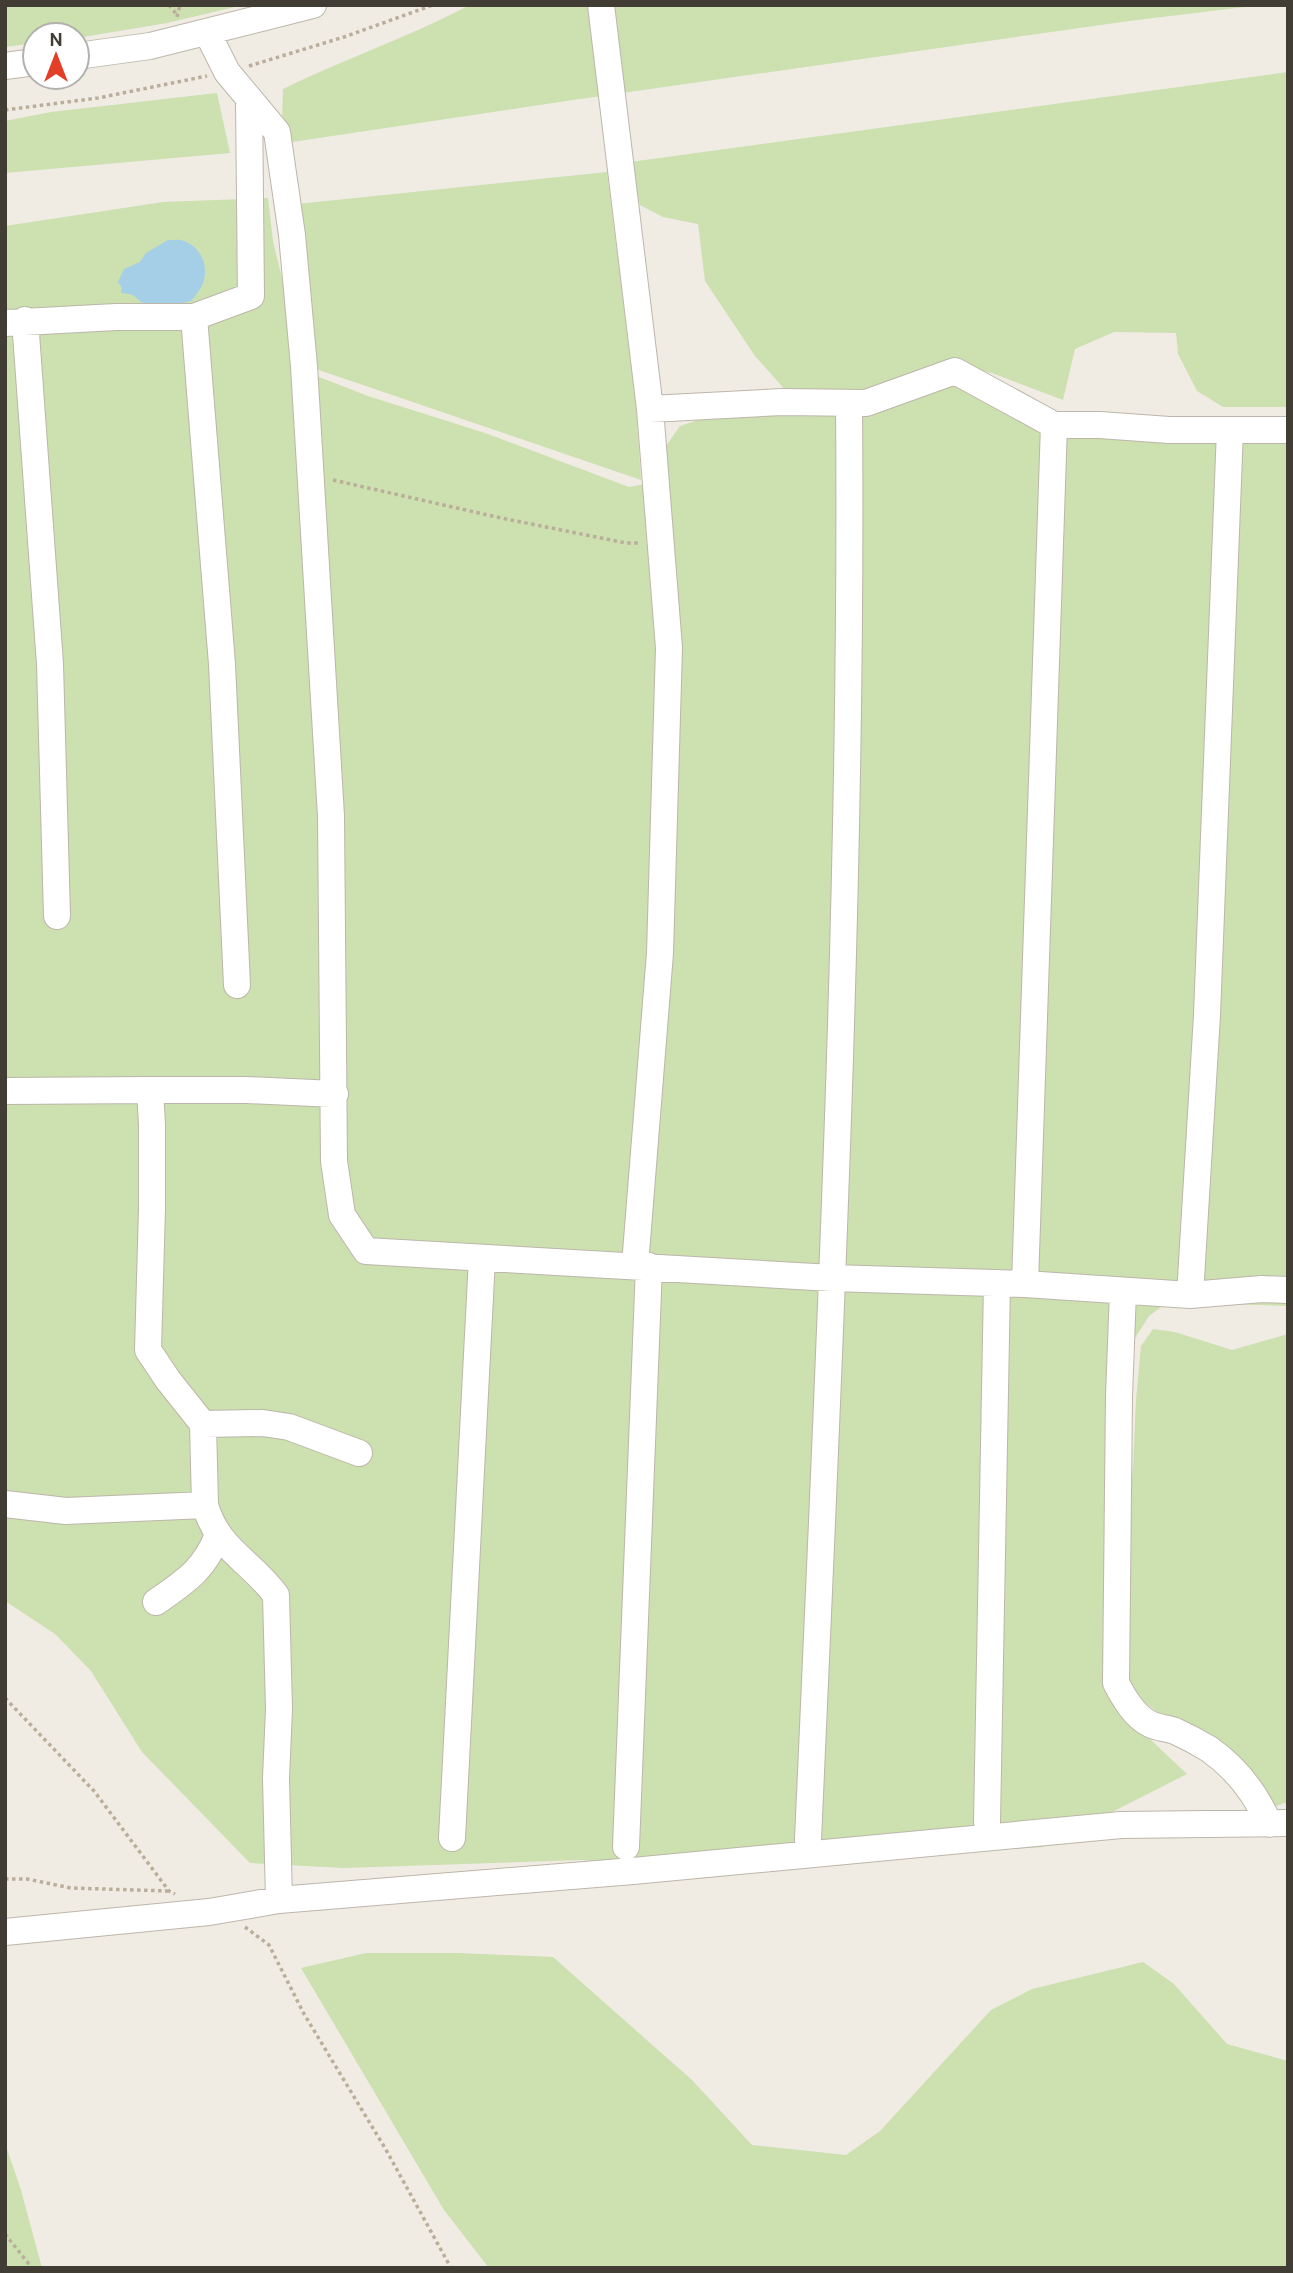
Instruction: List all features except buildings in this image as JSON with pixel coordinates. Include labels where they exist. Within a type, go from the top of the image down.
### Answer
[{"type":"street","points":[[91,54],[149,46],[313,5]]},
{"type":"street","points":[[601,5],[650,409],[669,648],[660,953],[642,1266],[626,1847]]},
{"type":"street","points":[[207,32],[227,72],[277,132],[292,235],[304,366],[331,816],[334,1161],[342,1215],[366,1251],[832,1278],[1025,1284],[1190,1295],[1262,1289],[1288,1290]]},
{"type":"street","points":[[57,916],[50,664],[15,321],[194,317],[251,296],[249,101]]},
{"type":"street","points":[[194,317],[222,664],[237,985]]},
{"type":"street","points":[[650,409],[782,402],[866,403],[954,371],[1054,425],[1169,430],[1288,430]]},
{"type":"street","points":[[808,1840],[845,926],[850,554],[849,403]]},
{"type":"street","points":[[1025,1284],[1054,425]]},
{"type":"street","points":[[1190,1295],[1207,1015],[1230,430]]},
{"type":"street","points":[[149,1090],[152,1125],[152,1208],[148,1350],[203,1424],[205,1505],[218,1535],[229,1549],[265,1580],[276,1595],[279,1900]]},
{"type":"street","points":[[5,1091],[247,1090],[335,1094]]},
{"type":"street","points":[[452,1838],[482,1258]]},
{"type":"street","points":[[987,1822],[997,1283]]},
{"type":"street","points":[[1123,1291],[1119,1396],[1116,1683],[1127,1703],[1148,1723],[1176,1731],[1208,1749],[1231,1768],[1278,1823]]},
{"type":"street","points":[[203,1424],[262,1423],[289,1427],[359,1453]]},
{"type":"street","points":[[5,1504],[66,1511],[205,1505]]},
{"type":"street","points":[[156,1602],[200,1569],[218,1535]]},
{"type":"street","points":[[5,1932],[209,1912],[279,1900],[633,1871],[1121,1825],[1278,1823]]},
{"type":"path","points":[[169,5],[178,16]]},
{"type":"path","points":[[311,475],[614,541],[660,544]]},
{"type":"path","points":[[5,1698],[94,1791],[169,1891]]},
{"type":"path","points":[[5,1879],[27,1879],[71,1888],[169,1891],[179,1896]]},
{"type":"path","points":[[242,1925],[269,1945],[304,2014],[384,2148],[451,2268]]},
{"type":"path","points":[[5,2234],[32,2268]]},
{"type":"green space","points":[[5,5],[243,5],[167,23],[91,36],[91,21],[21,21],[21,45],[5,47]]},
{"type":"green space","points":[[470,5],[1261,5],[1129,21],[292,142],[282,120],[283,89]]},
{"type":"green space","points":[[1288,72],[1288,407],[1223,407],[1197,391],[1178,354],[1176,333],[1114,332],[1075,349],[1063,400],[992,373],[948,364],[868,393],[788,393],[755,356],[705,281],[698,224],[663,217],[640,205],[630,162]]},
{"type":"green space","points":[[217,93],[230,153],[5,173],[5,121],[51,112]]},
{"type":"green space","points":[[607,172],[636,404],[641,480],[313,368],[297,204]]},
{"type":"green space","points":[[268,198],[273,241],[292,320],[296,368],[368,396],[488,434],[629,487],[645,484],[645,476],[680,426],[766,397],[842,399],[926,377],[1065,416],[1208,417],[1288,421],[1288,1306],[1168,1302],[1149,1316],[1130,1346],[1103,1630],[1106,1684],[1135,1725],[1187,1774],[1043,1847],[912,1855],[846,1865],[736,1871],[581,1860],[343,1868],[250,1863],[142,1752],[91,1671],[55,1634],[5,1601],[5,226],[163,202]]},
{"type":"green space","points":[[1153,1329],[1175,1332],[1232,1350],[1288,1334],[1288,1802],[1276,1806],[1266,1792],[1133,1694],[1126,1677],[1129,1501],[1136,1400],[1141,1346]]},
{"type":"green space","points":[[366,1953],[553,1957],[692,2080],[752,2145],[846,2155],[880,2131],[991,2010],[1032,1989],[1143,1962],[1174,1984],[1227,2044],[1288,2061],[1288,2268],[489,2268],[444,2210],[301,1968]]},
{"type":"green space","points":[[5,2143],[21,2190],[42,2268],[5,2268]]},
{"type":"water","points":[[168,240],[181,240],[190,244],[202,258],[205,277],[191,301],[168,306],[151,306],[131,294],[121,293],[122,288],[118,282],[124,269],[140,262],[146,253]]}]
